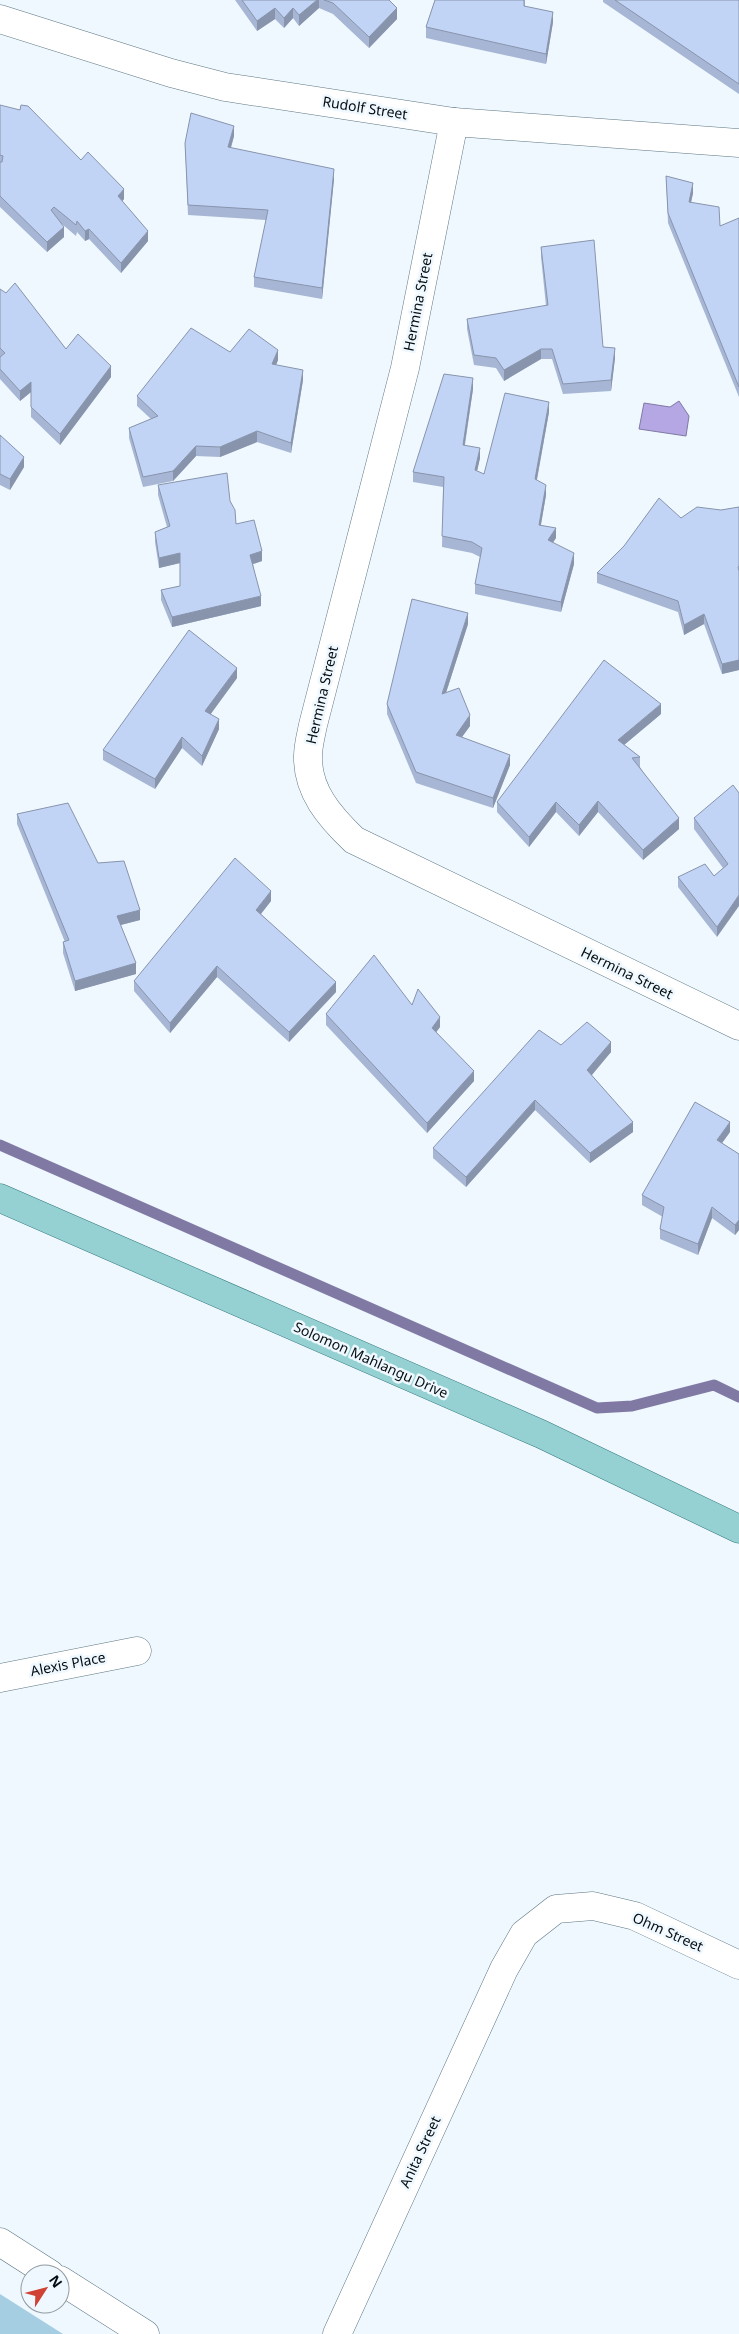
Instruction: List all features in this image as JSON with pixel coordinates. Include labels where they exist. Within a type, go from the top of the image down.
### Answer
[{"type":"main road","name":"Solomon Mahlangu Drive","points":[[0,1198],[541,1434],[739,1529]]},
{"type":"street","name":"Rudolf Street","points":[[0,19],[171,73],[225,87],[454,122],[739,143]]},
{"type":"street","name":"Hermina Street","points":[[454,122],[405,368],[313,725],[308,757],[311,778],[318,799],[333,820],[354,840],[739,1026]]},
{"type":"street","name":"Alexis Place","points":[[0,1678],[137,1651]]},
{"type":"street","name":"Ohm Street","points":[[504,1969],[524,1934],[556,1909],[593,1906],[635,1916],[739,1965]]},
{"type":"street","name":"Anita Street","points":[[336,2334],[504,1969]]},
{"type":"street","points":[[0,2242],[34,2264]]},
{"type":"street","points":[[70,2286],[145,2334]]},
{"type":"shaded area","points":[[679,401],[689,416],[686,436],[639,429],[644,403],[670,407]]},
{"type":"shaded area","points":[[0,2294],[20,2307],[20,2314],[32,2314],[63,2334],[0,2334]]},
{"type":"building","points":[[242,0],[317,0],[299,15],[293,8],[284,18],[275,8],[257,21]]},
{"type":"building","points":[[324,0],[389,0],[397,8],[369,37],[333,3]]},
{"type":"building","points":[[435,0],[524,0],[524,6],[553,12],[546,54],[426,27]]},
{"type":"building","points":[[615,0],[739,0],[739,84]]},
{"type":"building","points":[[0,105],[20,110],[21,105],[28,106],[81,160],[88,152],[124,189],[118,196],[148,231],[121,263],[89,229],[85,231],[77,221],[76,225],[54,207],[51,210],[64,227],[47,242],[0,196],[0,162],[2,162],[3,156],[0,155]]},
{"type":"building","points":[[191,113],[234,126],[228,147],[334,169],[322,288],[254,277],[268,210],[188,205],[185,143]]},
{"type":"building","points":[[666,176],[693,183],[689,202],[719,207],[720,226],[739,218],[739,387],[668,213]]},
{"type":"building","points":[[594,240],[603,347],[615,348],[611,380],[563,384],[552,349],[541,349],[504,370],[496,358],[474,355],[467,319],[548,305],[541,247]]},
{"type":"building","points":[[15,283],[66,349],[78,334],[111,366],[60,434],[31,407],[31,382],[20,391],[0,369],[0,357],[5,353],[0,348],[0,289],[6,293]]},
{"type":"building","points":[[191,328],[230,352],[249,329],[278,350],[272,364],[303,370],[291,443],[257,431],[220,447],[196,446],[173,471],[143,477],[129,428],[158,416],[137,396]]},
{"type":"building","points":[[444,374],[473,378],[463,445],[480,448],[475,470],[484,474],[505,393],[549,402],[535,479],[546,485],[539,525],[556,528],[548,540],[574,553],[561,602],[475,584],[482,548],[472,542],[442,536],[444,477],[413,472]]},
{"type":"building","points":[[0,435],[24,457],[10,479],[0,474]]},
{"type":"building","points":[[227,473],[230,501],[235,510],[236,524],[254,520],[262,551],[250,555],[261,596],[172,617],[161,590],[180,586],[180,553],[159,558],[155,532],[170,526],[158,485]]},
{"type":"building","points":[[659,498],[681,518],[697,507],[721,510],[739,507],[739,660],[722,664],[704,614],[684,625],[678,601],[597,573],[624,546]]},
{"type":"building","points":[[412,599],[468,613],[442,694],[459,688],[470,715],[456,735],[510,755],[493,798],[416,772],[387,704]]},
{"type":"building","points":[[189,630],[237,668],[205,711],[219,719],[202,756],[182,737],[155,779],[103,750]]},
{"type":"building","points":[[604,660],[661,704],[618,740],[640,757],[632,758],[679,818],[643,850],[598,801],[579,825],[556,802],[529,837],[497,802]]},
{"type":"building","points":[[733,785],[739,793],[739,895],[717,927],[678,877],[705,864],[714,876],[728,864],[694,818]]},
{"type":"building","points":[[68,803],[98,863],[124,861],[140,910],[117,916],[136,963],[75,981],[63,942],[69,940],[17,814]]},
{"type":"building","points":[[235,858],[271,891],[256,910],[336,982],[289,1032],[217,966],[170,1023],[134,981]]},
{"type":"building","points":[[374,955],[412,1005],[418,989],[440,1017],[432,1028],[474,1071],[427,1123],[326,1014]]},
{"type":"building","points":[[587,1022],[611,1042],[587,1070],[633,1122],[590,1153],[535,1100],[466,1177],[433,1148],[539,1030],[561,1045]]},
{"type":"building","points":[[695,1102],[730,1122],[717,1140],[739,1154],[739,1220],[735,1225],[712,1207],[698,1244],[660,1229],[664,1207],[642,1195]]},
{"type":"waterway","points":[[0,1145],[597,1408],[632,1406],[714,1385],[739,1397]]}]
